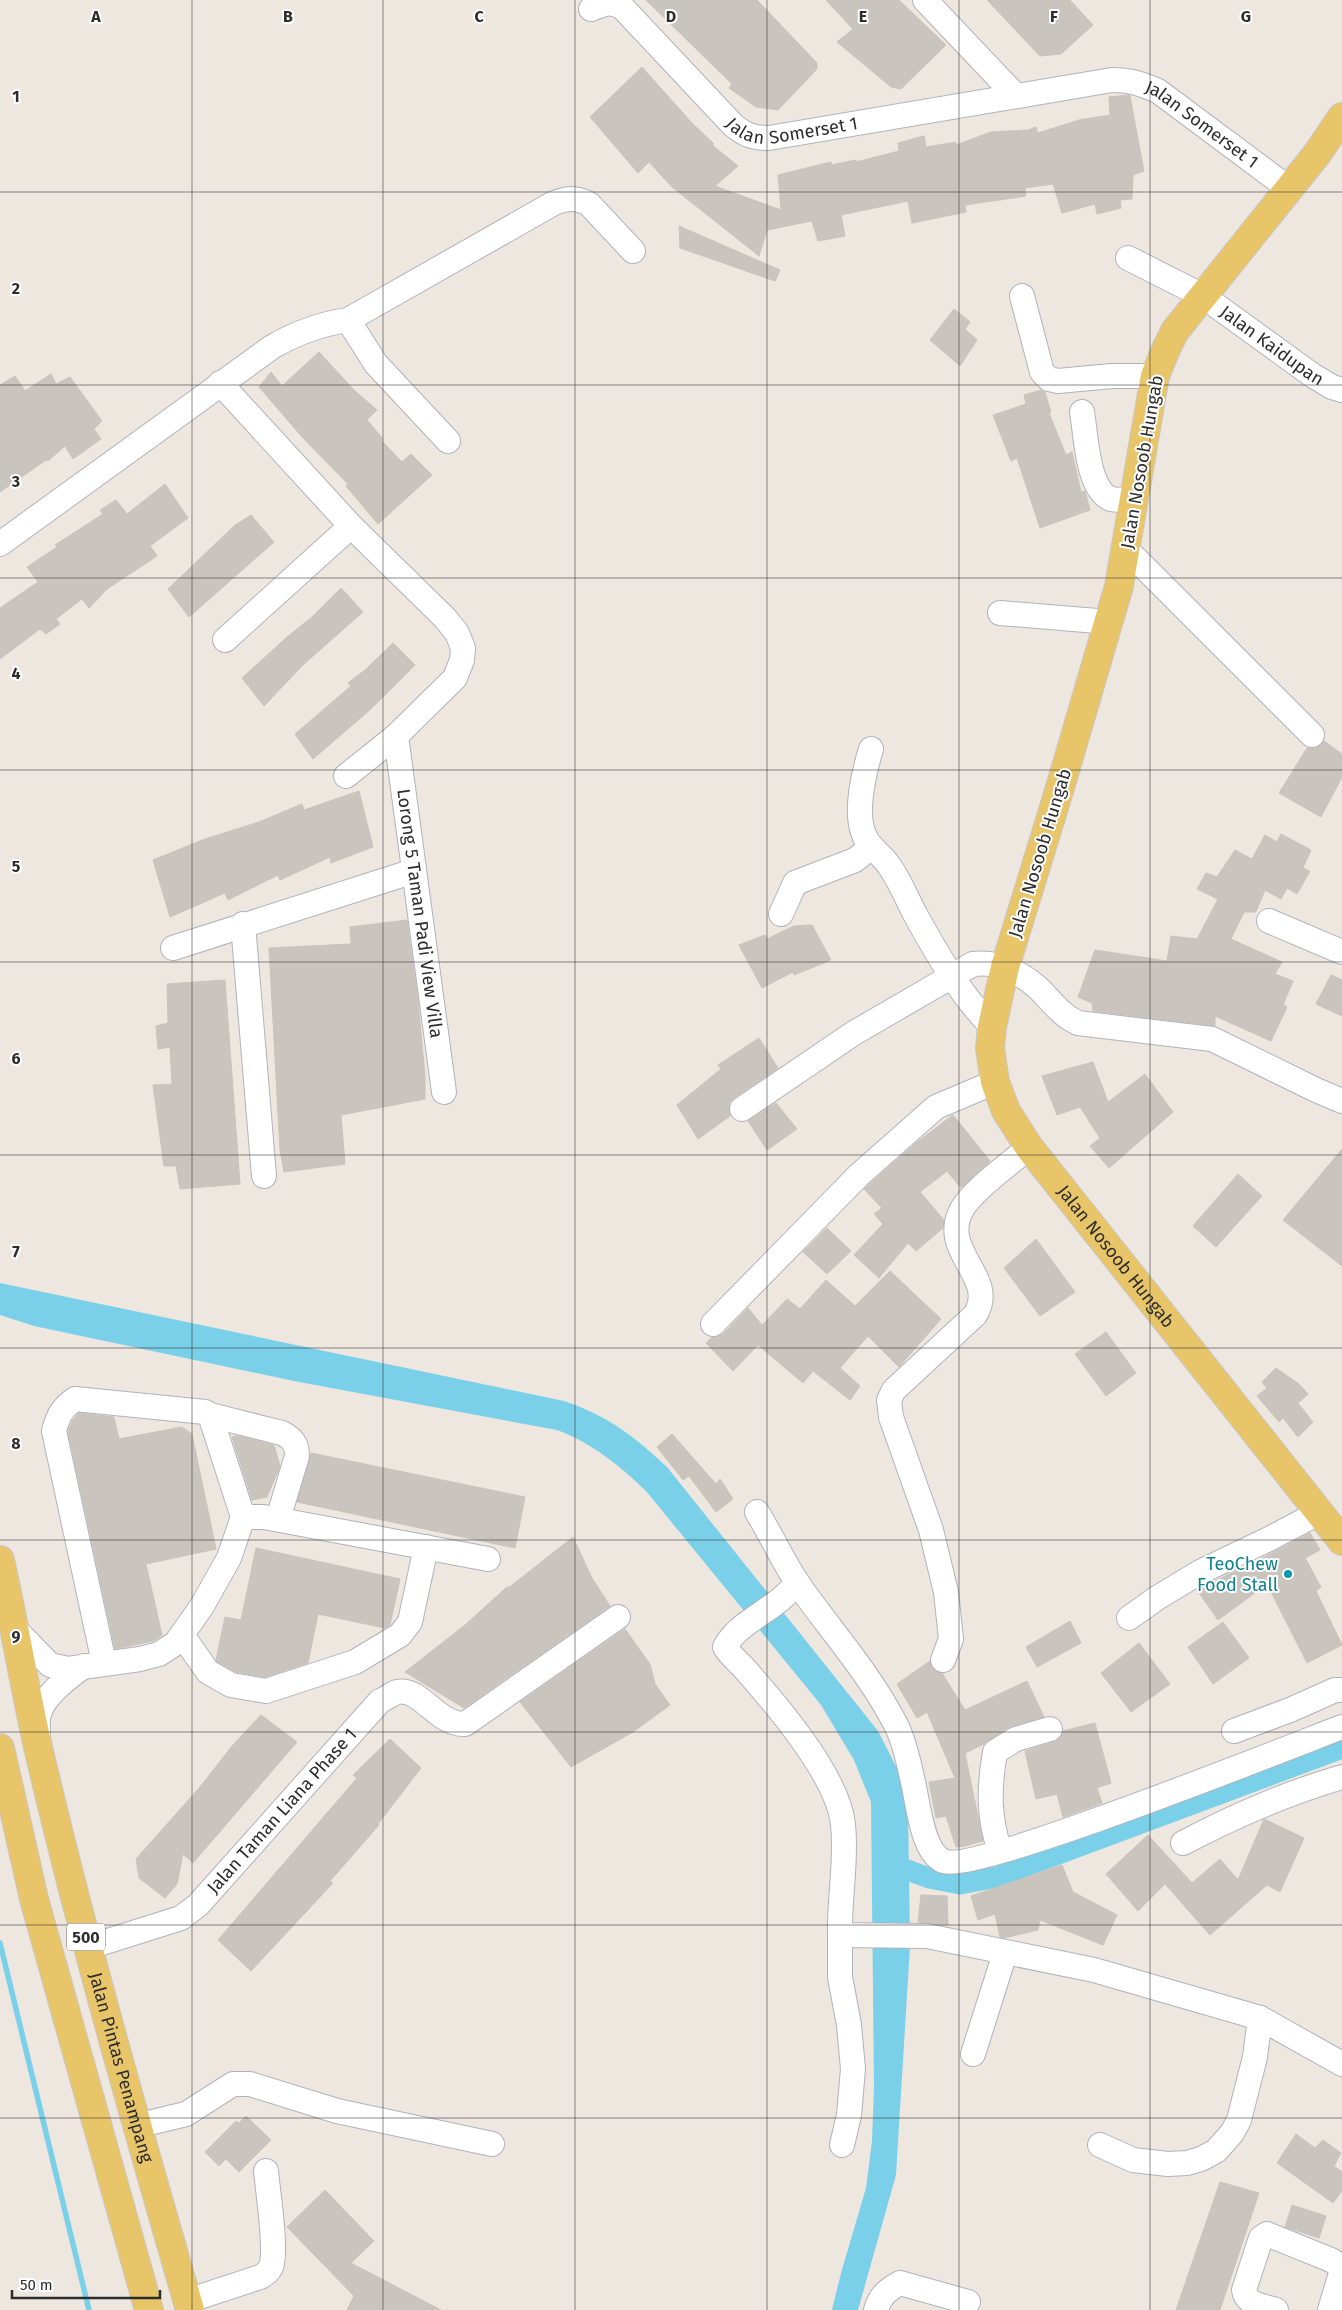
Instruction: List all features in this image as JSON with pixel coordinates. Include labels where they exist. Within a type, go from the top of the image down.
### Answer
[{"type":"main road","name":"Jalan Nosoob Hungab","points":[[1334,1524],[1030,1147],[1006,1111],[994,1082],[990,1048],[992,1027],[1004,967],[1119,586],[1156,376],[1166,349],[1175,331],[1288,188],[1318,154],[1342,117]]},
{"type":"main road","name":"Jalan Pintas Penampang","points":[[0,1560],[16,1630],[38,1746],[136,2126],[189,2305]]},
{"type":"main road","name":"Jalan Pintas Penampang","points":[[0,1748],[34,1899],[149,2310]]},
{"type":"street","points":[[925,0],[1016,96]]},
{"type":"street","name":"Jalan Somerset 1","points":[[592,10],[608,3],[616,3],[623,8],[733,125],[743,134],[754,138],[769,138],[871,122],[1112,80],[1141,83],[1158,91],[1288,188]]},
{"type":"street","points":[[0,544],[252,359],[295,334],[331,322],[348,320],[554,203],[570,198],[589,204],[633,251]]},
{"type":"street","name":"Jalan Kaidupan","points":[[1128,258],[1203,296],[1312,376],[1332,387],[1342,390]]},
{"type":"street","points":[[1022,296],[1042,372],[1049,379],[1058,382],[1112,376],[1156,376]]},
{"type":"street","points":[[348,320],[376,364],[448,441]]},
{"type":"street","points":[[220,383],[351,526],[445,618],[457,633],[463,648],[462,660],[455,678],[396,736],[346,776]]},
{"type":"street","points":[[1082,412],[1089,465],[1098,486],[1109,498],[1121,501],[1135,498]]},
{"type":"street","points":[[225,640],[351,526]]},
{"type":"street","points":[[1126,549],[1312,735]]},
{"type":"street","points":[[1000,613],[1109,622]]},
{"type":"street","name":"Lorong 5 Taman Padi View Villa","points":[[396,736],[444,1092]]},
{"type":"street","points":[[871,748],[865,770],[860,822],[870,848],[890,865],[929,939],[952,976],[971,1005],[992,1027]]},
{"type":"street","points":[[781,914],[795,883],[855,860],[870,848]]},
{"type":"street","points":[[173,948],[243,924],[414,871]]},
{"type":"street","points":[[1269,921],[1342,952]]},
{"type":"street","points":[[243,924],[264,1176]]},
{"type":"street","points":[[742,1109],[854,1033],[901,1004],[973,964],[996,964],[1004,967],[1036,987],[1066,1017],[1078,1023],[1212,1039],[1316,1090],[1342,1100]]},
{"type":"street","points":[[713,1324],[859,1176],[936,1107],[994,1082]]},
{"type":"street","points":[[943,1660],[951,1639],[946,1592],[931,1530],[891,1417],[889,1400],[894,1390],[975,1315],[982,1304],[981,1291],[955,1237],[955,1226],[963,1208],[971,1197],[1030,1147]]},
{"type":"street","points":[[94,1664],[54,1431],[58,1415],[66,1405],[75,1399],[205,1412],[210,1415],[282,1433],[292,1439],[297,1447],[298,1456],[278,1520]]},
{"type":"street","points":[[16,1630],[50,1665],[68,1669],[140,1659],[159,1654],[176,1643],[229,1558],[243,1517],[210,1415]]},
{"type":"street","points":[[757,1512],[790,1591],[849,1650],[898,1728],[918,1800],[924,1831],[932,1850],[943,1861],[955,1862],[1020,1846],[1196,1784],[1342,1727]]},
{"type":"street","points":[[243,1517],[264,1517],[488,1559]]},
{"type":"street","points":[[1129,1618],[1157,1598],[1200,1572],[1269,1540],[1334,1524]]},
{"type":"street","points":[[182,1635],[208,1672],[231,1686],[266,1691],[355,1662],[400,1635],[410,1622],[426,1547]]},
{"type":"street","points":[[790,1591],[742,1627],[730,1638],[725,1647],[816,1760],[838,1802],[843,1824],[845,1864],[840,1914],[850,1936],[840,1977],[850,2025],[853,2069],[849,2115],[842,2145]]},
{"type":"street","name":"Jalan Taman Liana Phase 1","points":[[89,1947],[181,1918],[198,1905],[380,1701],[398,1692],[414,1695],[441,1718],[456,1724],[465,1724],[618,1617]]},
{"type":"street","points":[[38,1746],[38,1715],[49,1698],[64,1681],[94,1664]]},
{"type":"street","points":[[1234,1731],[1290,1710],[1335,1690],[1342,1690]]},
{"type":"street","points":[[1000,1851],[992,1827],[990,1778],[995,1752],[1016,1740],[1050,1728]]},
{"type":"street","points":[[1183,1843],[1231,1818],[1293,1792],[1342,1777]]},
{"type":"street","points":[[850,1936],[927,1936],[1094,1970],[1260,2018],[1342,2064]]},
{"type":"street","points":[[973,2054],[1005,1953]]},
{"type":"street","points":[[1100,2145],[1133,2160],[1168,2164],[1187,2163],[1201,2159],[1216,2150],[1232,2133],[1239,2120],[1255,2057],[1260,2018]]},
{"type":"street","points":[[136,2126],[186,2114],[233,2084],[250,2084],[337,2111],[492,2144]]},
{"type":"street","points":[[189,2305],[260,2277],[268,2272],[272,2263],[272,2246],[266,2171]]},
{"type":"street","points":[[1276,2310],[1249,2301],[1244,2296],[1244,2290],[1260,2238],[1267,2234],[1331,2260],[1342,2269],[1330,2310]]},
{"type":"street","points":[[876,2310],[879,2300],[888,2289],[900,2284],[968,2302]]},
{"type":"water","points":[[0,1283],[564,1401],[594,1413],[620,1428],[632,1436],[667,1467],[878,1731],[902,1778],[908,1805],[910,1946],[896,2175],[858,2310],[832,2310],[866,2188],[872,2141],[874,2087],[871,1802],[854,1760],[821,1705],[646,1491],[626,1472],[593,1448],[557,1430],[299,1382],[34,1326],[0,1315]]},
{"type":"building","points":[[646,0],[757,0],[817,63],[817,69],[778,110],[756,107],[729,88],[732,84]]},
{"type":"building","points":[[826,0],[899,0],[946,45],[901,89],[891,87],[837,42],[853,29]]},
{"type":"building","points":[[987,0],[1070,0],[1093,25],[1061,54],[1040,56]]},
{"type":"building","points":[[642,67],[691,122],[714,144],[712,145],[738,166],[715,186],[781,210],[778,175],[831,162],[831,165],[856,160],[856,162],[899,151],[898,143],[924,136],[926,147],[956,142],[956,145],[991,132],[1028,130],[1036,127],[1038,133],[1079,120],[1110,115],[1109,97],[1130,96],[1144,171],[1133,175],[1132,199],[1120,200],[1121,208],[1097,214],[1095,204],[1062,213],[1053,184],[1025,188],[1026,196],[965,205],[966,212],[912,223],[908,201],[841,215],[845,236],[818,241],[812,221],[767,230],[759,256],[672,187],[649,162],[638,173],[590,117]]},
{"type":"building","points":[[679,226],[780,270],[775,281],[680,248]]},
{"type":"building","points":[[954,309],[970,322],[965,329],[977,340],[960,366],[930,340]]},
{"type":"building","points":[[319,352],[354,390],[377,410],[367,420],[383,439],[381,440],[402,462],[411,454],[432,475],[378,524],[346,486],[348,484],[303,438],[259,387],[271,372],[282,386]]},
{"type":"building","points":[[51,374],[56,384],[70,377],[102,421],[94,429],[101,439],[73,459],[65,446],[48,461],[46,460],[0,492],[0,385],[15,376],[25,391]]},
{"type":"building","points":[[1041,390],[1045,392],[1051,412],[1049,413],[1066,455],[1072,452],[1081,492],[1085,491],[1090,510],[1040,528],[1017,458],[1011,461],[993,415],[1026,404],[1024,395]]},
{"type":"building","points":[[165,484],[188,518],[150,546],[157,556],[107,589],[89,608],[82,599],[56,619],[60,624],[46,634],[40,629],[0,659],[0,608],[38,582],[27,567],[57,547],[55,545],[103,514],[100,510],[116,500],[127,514]]},
{"type":"building","points":[[251,515],[274,542],[189,617],[168,589],[234,526]]},
{"type":"building","points":[[341,588],[363,612],[304,664],[264,706],[242,678],[313,616]]},
{"type":"building","points":[[393,643],[415,665],[372,708],[313,759],[295,734],[351,686],[348,683],[365,670]]},
{"type":"building","points":[[1324,741],[1342,754],[1342,777],[1321,817],[1279,793],[1307,748],[1316,748]]},
{"type":"building","points":[[359,791],[373,847],[331,863],[330,857],[280,880],[278,875],[228,900],[225,893],[170,917],[153,860],[205,839],[259,822],[302,804],[304,810]]},
{"type":"building","points":[[1281,834],[1311,850],[1303,868],[1310,871],[1297,894],[1287,888],[1281,899],[1265,890],[1256,912],[1244,912],[1231,939],[1282,962],[1275,974],[1293,981],[1283,1005],[1287,1007],[1271,1041],[1215,1016],[1215,1026],[1093,1011],[1092,1003],[1078,997],[1095,950],[1167,961],[1171,936],[1197,939],[1218,899],[1197,889],[1206,873],[1217,877],[1235,850],[1252,859],[1265,835],[1277,842]]},
{"type":"building","points":[[407,920],[418,1001],[425,1076],[425,1099],[341,1115],[345,1164],[284,1172],[280,1150],[269,948],[351,944],[350,927]]},
{"type":"building","points":[[812,925],[831,960],[794,975],[793,972],[762,988],[739,945],[765,935],[767,939],[794,926]]},
{"type":"building","points":[[1331,975],[1342,980],[1342,1016],[1316,1004]]},
{"type":"building","points":[[225,980],[240,1184],[180,1189],[176,1166],[164,1166],[153,1085],[172,1084],[170,1047],[158,1049],[156,1026],[168,1023],[167,984]]},
{"type":"building","points":[[759,1038],[778,1068],[734,1098],[729,1103],[730,1116],[698,1139],[677,1105],[721,1069],[718,1065]]},
{"type":"building","points":[[1093,1062],[1108,1102],[1145,1074],[1173,1112],[1109,1168],[1090,1146],[1100,1138],[1080,1107],[1057,1115],[1042,1076]]},
{"type":"building","points":[[776,1103],[797,1129],[767,1150],[748,1121]]},
{"type":"building","points":[[953,1115],[990,1161],[961,1188],[947,1171],[920,1192],[944,1220],[943,1228],[916,1251],[908,1243],[879,1278],[854,1255],[883,1224],[874,1214],[882,1208],[864,1189],[916,1143]]},
{"type":"building","points":[[1342,1149],[1342,1266],[1283,1220]]},
{"type":"building","points":[[1238,1174],[1262,1196],[1216,1247],[1193,1226]]},
{"type":"building","points":[[827,1228],[851,1251],[827,1274],[803,1252]]},
{"type":"building","points":[[1036,1239],[1075,1292],[1040,1316],[1004,1268]]},
{"type":"building","points":[[890,1271],[941,1319],[899,1367],[868,1336],[840,1368],[860,1386],[850,1400],[813,1371],[803,1383],[758,1345],[733,1371],[706,1343],[712,1337],[723,1334],[748,1308],[762,1325],[787,1299],[800,1309],[826,1280],[855,1306]]},
{"type":"building","points":[[1106,1332],[1136,1373],[1106,1396],[1075,1354]]},
{"type":"building","points":[[1276,1368],[1299,1384],[1308,1394],[1298,1403],[1313,1422],[1298,1437],[1283,1418],[1279,1422],[1257,1396],[1267,1388],[1262,1382]]},
{"type":"building","points":[[79,1413],[114,1417],[119,1439],[182,1427],[192,1434],[216,1549],[146,1564],[162,1635],[153,1641],[115,1649],[68,1431]]},
{"type":"building","points":[[672,1434],[716,1484],[720,1479],[733,1499],[716,1512],[689,1476],[683,1480],[657,1447]]},
{"type":"building","points":[[237,1436],[274,1445],[280,1466],[267,1497],[252,1500],[232,1437]]},
{"type":"building","points":[[311,1453],[525,1497],[515,1548],[297,1502]]},
{"type":"building","points":[[1310,1533],[1320,1550],[1305,1558],[1321,1587],[1316,1591],[1342,1645],[1307,1663],[1267,1584],[1218,1620],[1197,1590],[1238,1571]]},
{"type":"building","points":[[573,1537],[592,1578],[610,1606],[464,1708],[405,1672],[465,1625],[508,1586],[507,1589]]},
{"type":"building","points":[[256,1548],[400,1579],[390,1625],[385,1628],[318,1614],[308,1663],[265,1677],[236,1672],[217,1662],[225,1617],[241,1620]]},
{"type":"building","points":[[1070,1621],[1081,1643],[1037,1667],[1026,1647]]},
{"type":"building","points":[[1223,1622],[1249,1658],[1213,1684],[1188,1647]]},
{"type":"building","points":[[625,1629],[650,1664],[655,1684],[670,1705],[633,1732],[571,1767],[520,1702]]},
{"type":"building","points":[[1139,1643],[1170,1684],[1131,1712],[1101,1673]]},
{"type":"building","points":[[930,1661],[933,1669],[942,1673],[965,1710],[1027,1681],[1044,1717],[1009,1727],[984,1744],[965,1753],[983,1841],[965,1846],[956,1847],[946,1816],[936,1818],[929,1782],[955,1778],[927,1712],[917,1718],[897,1684]]},
{"type":"building","points":[[261,1715],[297,1742],[193,1863],[183,1854],[177,1884],[165,1898],[139,1878],[136,1859],[200,1787],[232,1746]]},
{"type":"building","points":[[1095,1723],[1111,1783],[1097,1788],[1102,1803],[1063,1817],[1057,1794],[1036,1799],[1025,1751],[1054,1742],[1060,1738],[1063,1731]]},
{"type":"building","points":[[390,1739],[421,1768],[379,1825],[330,1881],[333,1883],[251,1971],[218,1940],[357,1778],[353,1775]]},
{"type":"building","points":[[1264,1819],[1304,1838],[1280,1892],[1267,1885],[1210,1935],[1165,1884],[1138,1911],[1106,1874],[1148,1835],[1192,1883],[1220,1859],[1238,1880]]},
{"type":"building","points":[[1062,1865],[1073,1892],[1117,1915],[1103,1945],[1040,1920],[1038,1930],[1004,1938],[1000,1937],[995,1914],[978,1920],[971,1896]]},
{"type":"building","points":[[921,1895],[947,1896],[948,1925],[918,1922]]},
{"type":"building","points":[[246,2116],[271,2140],[239,2172],[226,2159],[219,2166],[205,2152],[236,2121],[239,2123]]},
{"type":"building","points":[[1296,2134],[1315,2148],[1323,2140],[1341,2153],[1334,2166],[1342,2172],[1342,2191],[1333,2203],[1277,2163]]},
{"type":"building","points":[[1220,2182],[1259,2193],[1220,2310],[1176,2310]]},
{"type":"building","points":[[325,2190],[374,2241],[351,2263],[441,2310],[347,2310],[354,2296],[287,2227]]},
{"type":"building","points":[[1292,2205],[1326,2216],[1319,2238],[1285,2227]]},
{"type":"waterway","points":[[891,1864],[929,1878],[960,1884],[997,1877],[1342,1748]]},
{"type":"waterway","points":[[0,1943],[89,2310]]},
{"type":"place","name":"TeoChew Food Stall","points":[[1288,1574]]}]
